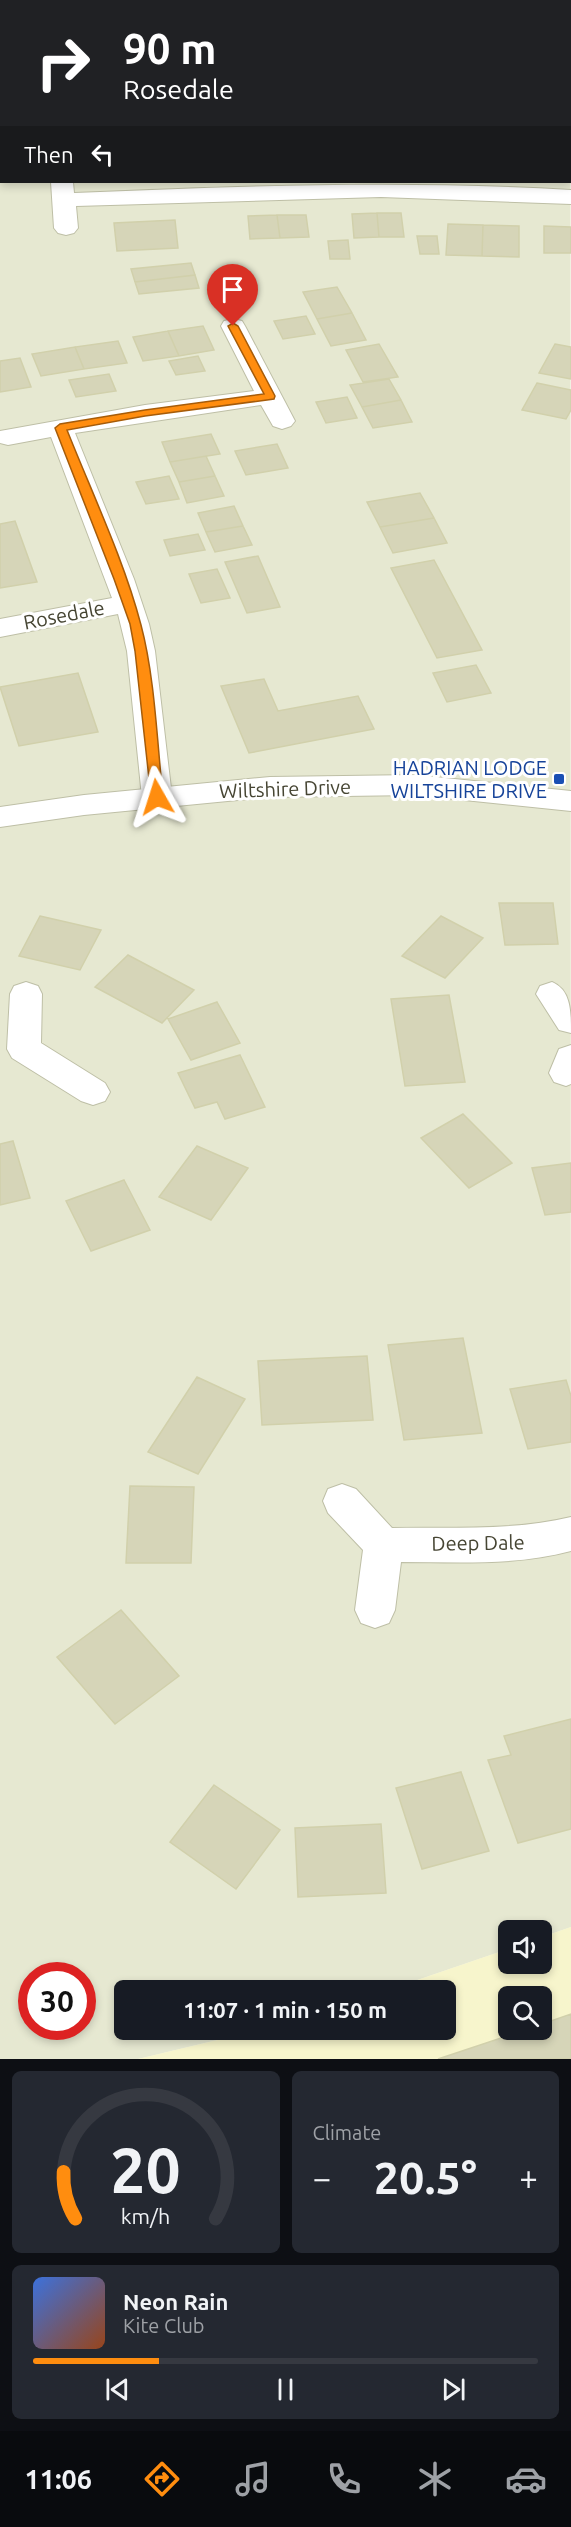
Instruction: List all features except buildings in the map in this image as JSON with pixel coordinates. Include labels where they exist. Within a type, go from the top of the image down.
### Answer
[{"type":"street","points":[[66,228],[63,191],[377,186],[571,197]]},
{"type":"street","points":[[233,326],[282,421]]},
{"type":"street","points":[[8,437],[145,413],[270,396]]},
{"type":"street","name":"Rosedale","points":[[60,428],[129,603],[141,651],[157,797]]},
{"type":"street","name":"Rosedale","points":[[0,628],[129,603]]},
{"type":"street","name":"Wiltshire Drive","points":[[0,816],[157,797],[270,787],[416,785],[571,801]]},
{"type":"street","points":[[26,994],[12,1051],[93,1092]]},
{"type":"street","points":[[552,994],[571,1021]]},
{"type":"street","points":[[342,1501],[383,1545],[375,1610]]},
{"type":"street","name":"Deep Dale","points":[[383,1545],[522,1544],[553,1540],[571,1534]]},
{"type":"shaded area","points":[[0,183],[570,183],[571,1927],[552,1934],[552,1920],[498,1920],[498,1952],[417,1980],[114,1980],[114,2040],[217,2040],[138,2059],[0,2059]]},
{"type":"shaded area","points":[[571,1927],[571,2059],[138,2059],[217,2040],[456,2040],[456,1980],[417,1980],[498,1952],[498,1974],[552,1974],[552,1934]]},
{"type":"place","name":"HADRIAN LODGE WILTSHIRE DRIVE","points":[[559,779]]},
{"type":"route","points":[[157,797],[141,651],[135,624],[120,579],[60,428],[145,413],[270,396],[233,326]]}]
